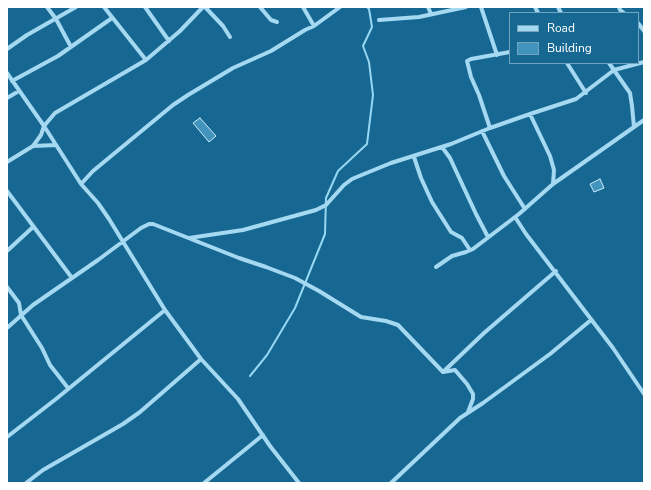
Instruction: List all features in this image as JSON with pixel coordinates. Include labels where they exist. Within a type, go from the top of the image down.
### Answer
[{"type":"street","points":[[47,7],[56,19],[71,47]]},
{"type":"street","points":[[7,49],[27,35],[76,7]]},
{"type":"street","points":[[104,7],[146,60]]},
{"type":"street","points":[[145,7],[169,41]]},
{"type":"street","points":[[7,162],[33,146],[41,135],[44,126],[62,108],[146,60],[169,41],[203,7],[223,26],[230,37]]},
{"type":"street","points":[[260,7],[270,19],[277,22]]},
{"type":"street","points":[[304,7],[314,26]]},
{"type":"street","points":[[81,184],[92,171],[173,105],[233,68],[271,51],[314,26],[340,7]]},
{"type":"street","points":[[428,7],[431,14]]},
{"type":"street","points":[[379,20],[412,18],[466,7]]},
{"type":"street","points":[[481,7],[497,55]]},
{"type":"street","points":[[12,81],[71,47],[112,18]]},
{"type":"street","points":[[490,128],[467,63],[468,60],[471,59],[509,52]]},
{"type":"street","points":[[568,64],[586,93]]},
{"type":"street","points":[[610,64],[630,95],[634,127]]},
{"type":"street","points":[[186,238],[242,230],[316,210],[326,205],[344,185],[352,179],[385,165],[414,157],[490,128],[576,99],[586,93],[614,70],[636,64]]},
{"type":"street","points":[[7,73],[44,126],[81,184],[101,208],[165,310],[201,359],[238,399],[299,483]]},
{"type":"street","points":[[7,98],[19,91]]},
{"type":"street","points":[[530,114],[550,156],[554,170],[553,184]]},
{"type":"street","points":[[436,267],[452,256],[470,250],[515,217],[553,184],[644,120]]},
{"type":"street","points":[[482,131],[504,176],[524,209]]},
{"type":"street","points":[[33,146],[56,145]]},
{"type":"street","points":[[442,147],[450,158],[488,237]]},
{"type":"street","points":[[414,157],[421,178],[432,202],[451,232],[462,238],[470,250]]},
{"type":"street","points":[[7,191],[72,278]]},
{"type":"street","points":[[515,217],[524,231],[627,366],[644,394]]},
{"type":"street","points":[[7,328],[44,296],[72,278],[141,228],[149,224],[295,278],[361,317],[396,324],[409,335],[443,372]]},
{"type":"street","points":[[7,251],[33,227]]},
{"type":"street","points":[[443,372],[484,333],[556,272]]},
{"type":"street","points":[[7,287],[20,306],[21,315],[42,348],[50,365],[68,388]]},
{"type":"street","points":[[7,436],[165,310]]},
{"type":"street","points":[[391,483],[455,422],[550,354],[591,320]]},
{"type":"street","points":[[26,483],[44,470],[123,424],[140,412],[201,359]]},
{"type":"street","points":[[443,372],[455,370],[472,391],[473,399],[468,412]]},
{"type":"street","points":[[204,483],[263,435]]},
{"type":"building","points":[[200,118],[216,136],[209,142],[193,123]]},
{"type":"building","points":[[600,179],[604,188],[594,192],[590,184]]},
{"type":"waterway","points":[[250,376],[267,355],[295,308],[325,234],[326,198],[338,171],[367,144],[373,95],[369,62],[363,46],[372,27],[369,9],[367,7]]}]
